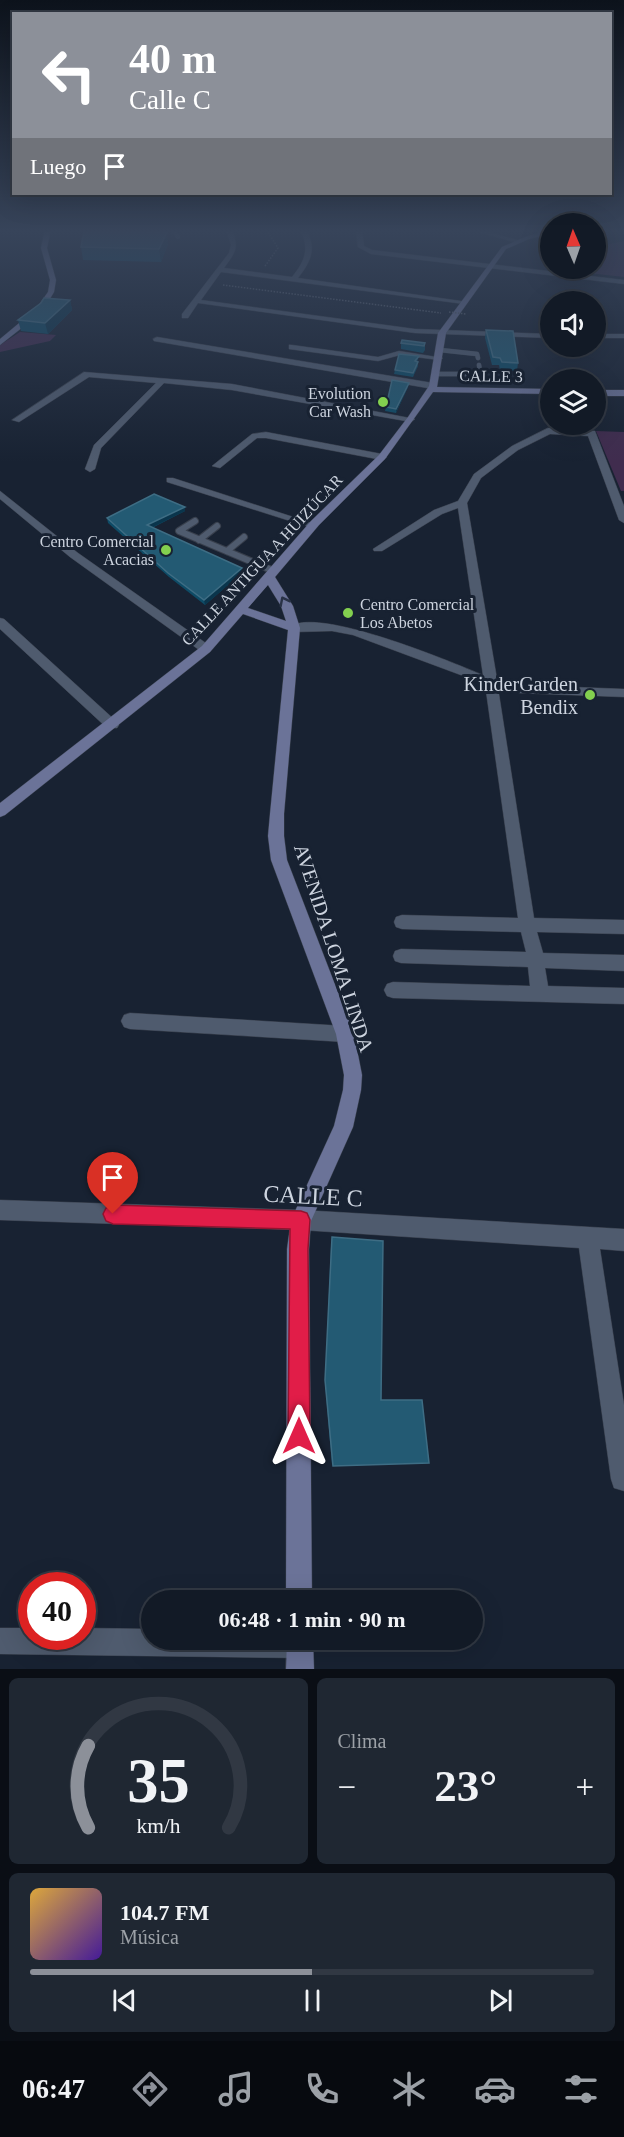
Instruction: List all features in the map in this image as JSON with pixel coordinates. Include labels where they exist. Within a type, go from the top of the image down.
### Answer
[{"type":"main road","points":[[0,343],[41,307]]},
{"type":"main road","name":"CALLE ANTIGUA A HUIZÚCAR","points":[[0,811],[206,649],[313,525],[382,457],[432,388],[442,333],[451,314],[459,307]]},
{"type":"main road","name":"CALLE 3","points":[[432,388],[540,392]]},
{"type":"main road","points":[[606,393],[624,393]]},
{"type":"main road","name":"AVENIDA LOMA LINDA","points":[[272,574],[287,606],[294,628],[278,814],[279,860],[345,1034],[352,1075],[349,1104],[334,1149],[301,1220],[298,1249],[300,1590]]},
{"type":"main road","points":[[242,610],[294,628]]},
{"type":"street","points":[[185,316],[192,307]]},
{"type":"street","points":[[241,307],[442,333],[540,336]]},
{"type":"street","points":[[606,336],[624,336]]},
{"type":"street","points":[[157,339],[432,388]]},
{"type":"street","points":[[292,346],[378,359],[399,353],[440,354]]},
{"type":"street","points":[[16,420],[87,375],[232,387],[411,419]]},
{"type":"street","points":[[90,469],[97,447],[161,382]]},
{"type":"street","points":[[540,993],[536,960],[527,924],[462,503],[477,476],[515,448],[548,431],[592,432],[624,520]]},
{"type":"street","points":[[217,466],[255,436],[266,435],[382,457]]},
{"type":"street","points":[[170,480],[313,525]]},
{"type":"street","points":[[0,494],[74,555],[206,649]]},
{"type":"street","points":[[378,549],[438,512],[462,503]]},
{"type":"street","points":[[0,622],[112,725]]},
{"type":"street","points":[[294,628],[332,627],[356,632],[491,682],[519,689],[624,693]]},
{"type":"street","points":[[402,922],[624,927]]},
{"type":"street","points":[[401,956],[624,963]]},
{"type":"street","points":[[393,990],[624,996]]},
{"type":"street","points":[[130,1021],[345,1034]]},
{"type":"street","name":"CALLE C","points":[[0,1210],[301,1220],[624,1240]]},
{"type":"street","points":[[588,1239],[623,1479]]},
{"type":"street","points":[[0,1641],[300,1651]]},
{"type":"lane","points":[[440,354],[472,352],[477,354],[478,358]]},
{"type":"lane","points":[[436,375],[473,373],[480,371],[479,365]]},
{"type":"lane","points":[[195,521],[179,531],[227,551],[272,574]]},
{"type":"lane","points":[[199,540],[217,526]]},
{"type":"lane","points":[[227,551],[244,537]]},
{"type":"path","points":[[394,307],[465,314]]},
{"type":"shaded area","points":[[20,332],[56,335],[50,341],[0,352],[0,345]]},
{"type":"shaded area","points":[[606,431],[624,432],[624,491],[621,491],[598,435],[606,435]]},
{"type":"building","points":[[36,307],[63,307],[45,323],[18,320]]},
{"type":"building","points":[[486,330],[513,331],[518,363],[502,362],[500,358],[493,357]]},
{"type":"building","points":[[402,340],[425,343],[424,346],[401,343]]},
{"type":"building","points":[[399,354],[419,356],[415,361],[418,362],[413,373],[395,370]]},
{"type":"building","points":[[392,380],[409,383],[396,409],[386,407]]},
{"type":"building","name":"Centro Comercial Acacias","points":[[154,494],[185,507],[147,525],[242,568],[204,600],[168,573],[107,518]]},
{"type":"building","points":[[332,1237],[383,1241],[381,1400],[422,1400],[429,1463],[333,1466],[325,1380]]},
{"type":"place","name":"Evolution Car Wash","points":[[383,402]]},
{"type":"place","name":"Centro Comercial Acacias","points":[[166,550]]},
{"type":"place","name":"Centro Comercial Los Abetos","points":[[348,613]]},
{"type":"place","name":"KinderGarden Bendix","points":[[590,695]]},
{"type":"route","points":[[113,1214],[301,1220],[298,1249],[299,1436]]}]
